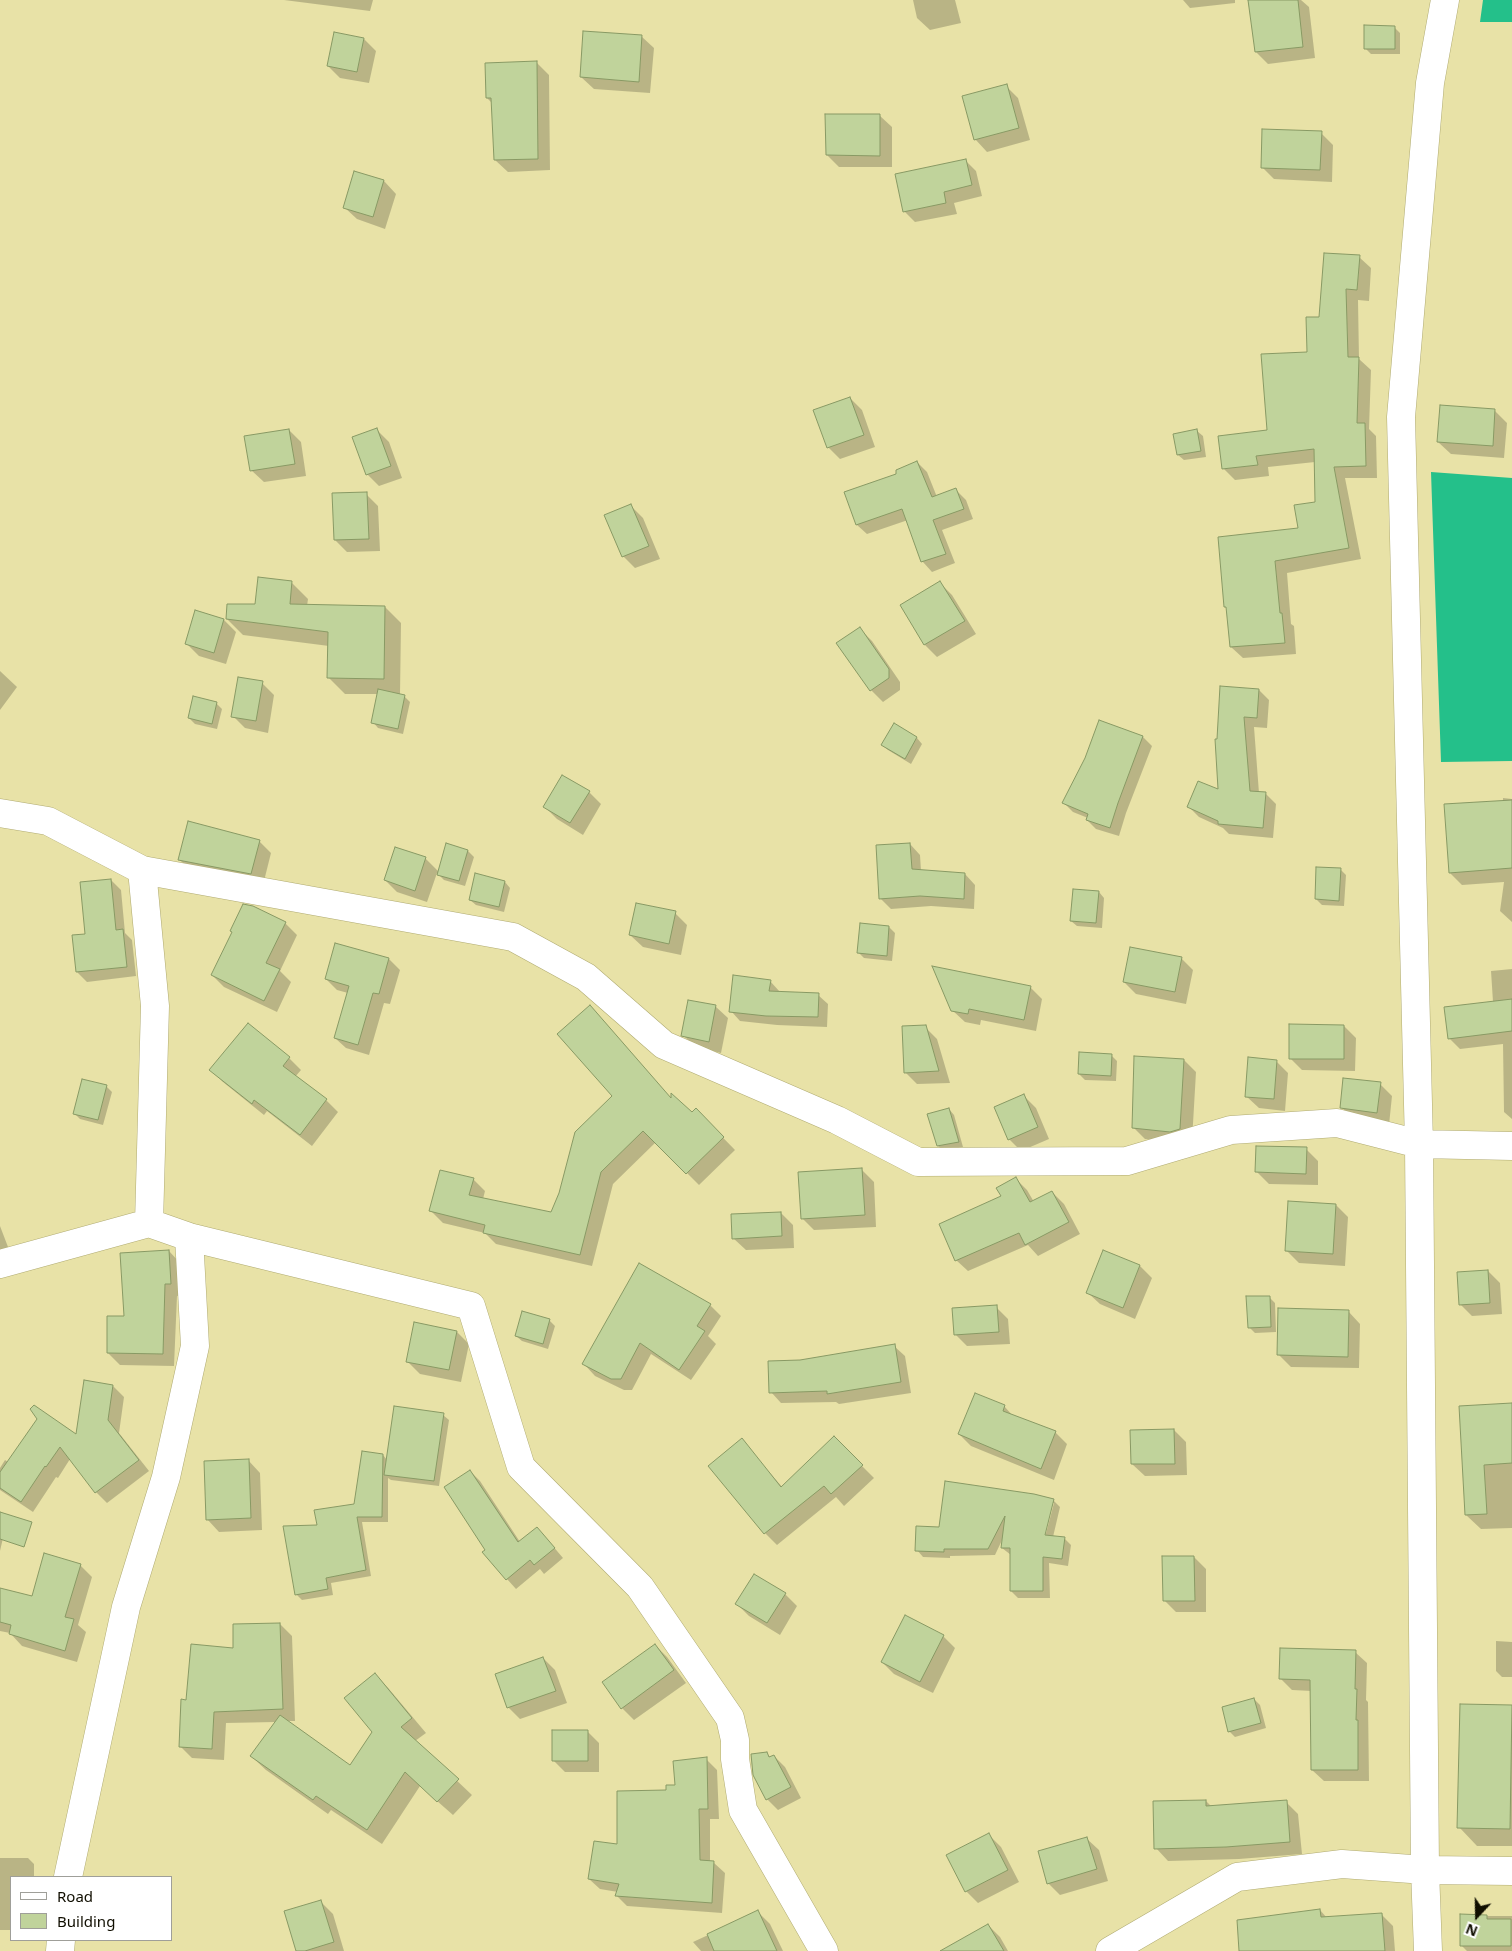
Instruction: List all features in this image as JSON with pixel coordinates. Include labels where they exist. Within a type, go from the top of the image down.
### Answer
[{"type":"street","points":[[1428,1951],[1425,1870],[1419,1144],[1401,416],[1430,83],[1444,0]]},
{"type":"street","points":[[0,813],[48,821],[142,870],[512,937],[586,977],[664,1045],[837,1120],[918,1162],[1127,1161],[1231,1130],[1337,1123],[1419,1144],[1512,1146]]},
{"type":"street","points":[[142,870],[155,1006],[149,1223]]},
{"type":"street","points":[[0,1264],[149,1223],[189,1237],[471,1306],[521,1467],[640,1587],[730,1718],[735,1740],[734,1759],[743,1810],[824,1951]]},
{"type":"street","points":[[68,1876],[126,1607],[166,1477],[195,1346],[189,1237]]},
{"type":"street","points":[[1110,1951],[1237,1877],[1342,1864],[1425,1870],[1512,1871]]},
{"type":"green space","points":[[1483,0],[1512,0],[1512,22],[1480,22]]},
{"type":"green space","points":[[1431,472],[1512,478],[1512,761],[1441,762]]},
{"type":"building","points":[[1248,0],[1298,0],[1303,47],[1255,52]]},
{"type":"building","points":[[1364,25],[1395,26],[1395,49],[1364,49]]},
{"type":"building","points":[[583,31],[642,35],[639,82],[580,77]]},
{"type":"building","points":[[334,32],[364,38],[357,72],[327,66]]},
{"type":"building","points":[[537,61],[538,159],[494,160],[491,98],[486,98],[485,63]]},
{"type":"building","points":[[1007,84],[1019,128],[974,140],[962,96]]},
{"type":"building","points":[[825,114],[880,114],[880,156],[826,155]]},
{"type":"building","points":[[1262,129],[1322,131],[1320,170],[1261,168]]},
{"type":"building","points":[[966,159],[972,185],[944,192],[946,203],[903,212],[895,174]]},
{"type":"building","points":[[354,171],[384,180],[373,217],[343,208]]},
{"type":"building","points":[[1324,253],[1360,255],[1357,290],[1346,289],[1348,357],[1359,357],[1357,423],[1365,423],[1366,466],[1334,467],[1349,548],[1275,561],[1285,643],[1230,647],[1226,607],[1224,607],[1218,537],[1298,528],[1294,505],[1315,502],[1314,449],[1256,456],[1258,465],[1222,469],[1218,436],[1267,430],[1261,354],[1307,352],[1306,317],[1319,317]]},
{"type":"building","points":[[850,397],[864,435],[827,448],[813,410]]},
{"type":"building","points":[[1440,405],[1495,409],[1493,446],[1437,442]]},
{"type":"building","points":[[377,428],[391,466],[366,475],[352,437]]},
{"type":"building","points":[[289,429],[295,464],[250,471],[244,436]]},
{"type":"building","points":[[1197,429],[1201,451],[1177,455],[1173,434]]},
{"type":"building","points":[[917,461],[932,497],[956,488],[964,509],[933,520],[946,554],[921,562],[902,509],[856,525],[844,492],[896,474],[896,470]]},
{"type":"building","points":[[367,492],[369,539],[334,540],[332,493]]},
{"type":"building","points":[[631,504],[649,546],[622,557],[604,515]]},
{"type":"building","points":[[258,577],[292,581],[290,604],[385,606],[384,679],[327,678],[328,632],[226,619],[227,604],[255,604]]},
{"type":"building","points":[[940,581],[965,621],[924,645],[900,605]]},
{"type":"building","points":[[195,610],[224,619],[214,653],[185,644]]},
{"type":"building","points":[[860,627],[889,669],[889,678],[870,691],[836,643]]},
{"type":"building","points":[[238,677],[263,681],[256,721],[231,717]]},
{"type":"building","points":[[1220,686],[1259,689],[1257,718],[1244,717],[1250,791],[1266,792],[1263,828],[1218,824],[1218,821],[1187,807],[1198,781],[1218,789],[1215,739],[1217,739]]},
{"type":"building","points":[[378,689],[405,695],[398,729],[371,723]]},
{"type":"building","points":[[193,696],[217,702],[212,724],[188,718]]},
{"type":"building","points":[[1099,720],[1143,736],[1110,828],[1086,820],[1088,814],[1062,803],[1085,758]]},
{"type":"building","points":[[894,723],[917,737],[905,759],[881,745]]},
{"type":"building","points":[[562,775],[590,791],[570,823],[543,807]]},
{"type":"building","points":[[1512,800],[1512,868],[1449,873],[1444,804]]},
{"type":"building","points":[[188,821],[260,840],[251,874],[178,860]]},
{"type":"building","points":[[446,843],[468,850],[459,881],[437,875]]},
{"type":"building","points":[[910,843],[912,869],[965,873],[964,899],[920,896],[879,899],[876,845]]},
{"type":"building","points":[[395,847],[426,857],[415,891],[384,880]]},
{"type":"building","points":[[1316,867],[1341,868],[1339,901],[1315,899]]},
{"type":"building","points":[[475,873],[505,881],[499,907],[469,900]]},
{"type":"building","points":[[111,879],[116,930],[123,929],[127,967],[76,972],[72,935],[85,934],[80,882]]},
{"type":"building","points":[[1073,889],[1099,891],[1096,923],[1070,921]]},
{"type":"building","points":[[636,903],[676,911],[669,944],[629,935]]},
{"type":"building","points":[[243,904],[253,906],[286,922],[266,963],[280,969],[264,1001],[211,975]]},
{"type":"building","points":[[860,923],[889,926],[887,956],[857,953]]},
{"type":"building","points":[[335,943],[389,958],[379,994],[373,993],[358,1045],[334,1038],[349,986],[325,979]]},
{"type":"building","points":[[1130,947],[1182,957],[1175,992],[1123,982]]},
{"type":"building","points":[[932,966],[1031,986],[1024,1020],[969,1009],[968,1014],[951,1011]]},
{"type":"building","points":[[733,975],[771,980],[769,991],[819,993],[818,1017],[766,1016],[729,1012]]},
{"type":"building","points":[[1512,999],[1512,1031],[1448,1039],[1444,1007]]},
{"type":"building","points":[[688,1000],[716,1005],[709,1042],[681,1036]]},
{"type":"building","points":[[590,1005],[671,1098],[671,1093],[692,1112],[696,1108],[724,1137],[686,1174],[643,1131],[601,1172],[580,1255],[483,1233],[485,1225],[429,1211],[440,1170],[474,1178],[469,1195],[551,1212],[559,1193],[575,1132],[612,1096],[557,1034]]},
{"type":"building","points":[[248,1023],[290,1057],[283,1066],[327,1099],[300,1135],[254,1100],[252,1104],[209,1070]]},
{"type":"building","points":[[1289,1024],[1344,1025],[1344,1059],[1289,1059]]},
{"type":"building","points":[[926,1025],[939,1071],[904,1073],[902,1026]]},
{"type":"building","points":[[1079,1052],[1112,1054],[1111,1076],[1078,1074]]},
{"type":"building","points":[[1134,1056],[1184,1059],[1180,1129],[1170,1132],[1132,1128]]},
{"type":"building","points":[[1248,1057],[1277,1060],[1274,1099],[1245,1097]]},
{"type":"building","points":[[1343,1078],[1381,1082],[1377,1113],[1340,1108]]},
{"type":"building","points":[[82,1079],[107,1085],[98,1120],[73,1114]]},
{"type":"building","points":[[1024,1094],[1038,1127],[1008,1140],[994,1107]]},
{"type":"building","points":[[949,1108],[959,1142],[937,1146],[927,1114]]},
{"type":"building","points":[[1256,1146],[1307,1147],[1306,1174],[1255,1172]]},
{"type":"building","points":[[862,1168],[865,1215],[801,1219],[798,1172]]},
{"type":"building","points":[[1016,1177],[1030,1202],[1052,1191],[1069,1222],[1025,1245],[1019,1233],[955,1261],[939,1224],[1001,1196],[996,1188]]},
{"type":"building","points":[[1288,1201],[1336,1204],[1333,1254],[1285,1251]]},
{"type":"building","points":[[781,1212],[782,1236],[732,1239],[731,1214]]},
{"type":"building","points":[[169,1250],[171,1284],[165,1284],[163,1354],[107,1353],[107,1316],[124,1316],[120,1253]]},
{"type":"building","points":[[1103,1250],[1140,1265],[1123,1308],[1086,1293]]},
{"type":"building","points":[[639,1263],[711,1304],[697,1326],[705,1331],[679,1370],[640,1343],[621,1379],[611,1379],[582,1364]]},
{"type":"building","points":[[1488,1270],[1490,1303],[1459,1305],[1457,1272]]},
{"type":"building","points":[[1246,1296],[1270,1296],[1271,1327],[1248,1328]]},
{"type":"building","points":[[997,1305],[999,1332],[954,1335],[952,1308]]},
{"type":"building","points":[[1278,1308],[1349,1310],[1348,1357],[1277,1355]]},
{"type":"building","points":[[522,1311],[550,1319],[543,1344],[515,1336]]},
{"type":"building","points":[[414,1322],[457,1331],[449,1370],[406,1362]]},
{"type":"building","points":[[895,1344],[901,1382],[827,1394],[827,1391],[769,1393],[768,1361],[800,1360]]},
{"type":"building","points":[[84,1380],[113,1385],[108,1420],[139,1460],[95,1493],[60,1447],[21,1502],[0,1488],[0,1472],[37,1419],[30,1409],[34,1405],[76,1434]]},
{"type":"building","points":[[975,1393],[1005,1405],[1003,1411],[1056,1431],[1041,1469],[958,1434]]},
{"type":"building","points":[[1512,1403],[1512,1463],[1484,1465],[1487,1514],[1465,1515],[1459,1406]]},
{"type":"building","points":[[394,1406],[444,1413],[434,1481],[384,1475]]},
{"type":"building","points":[[1174,1429],[1175,1464],[1131,1464],[1130,1430]]},
{"type":"building","points":[[834,1436],[863,1465],[831,1494],[824,1486],[764,1534],[708,1466],[742,1438],[781,1487]]},
{"type":"building","points":[[362,1451],[383,1454],[382,1517],[357,1517],[366,1570],[326,1578],[328,1589],[295,1595],[283,1526],[317,1525],[314,1510],[354,1504]]},
{"type":"building","points":[[249,1459],[251,1518],[206,1520],[204,1461]]},
{"type":"building","points":[[470,1470],[518,1542],[537,1527],[555,1548],[534,1565],[530,1560],[506,1580],[482,1552],[485,1550],[444,1487]]},
{"type":"building","points":[[945,1481],[1034,1494],[1054,1499],[1045,1535],[1065,1537],[1062,1559],[1043,1557],[1043,1591],[1010,1591],[1010,1548],[1001,1548],[1005,1516],[988,1549],[944,1549],[944,1552],[915,1551],[916,1526],[939,1527]]},
{"type":"building","points":[[0,1512],[32,1522],[24,1547],[0,1539]]},
{"type":"building","points":[[44,1553],[81,1564],[65,1617],[74,1619],[65,1651],[9,1634],[11,1625],[0,1622],[0,1588],[32,1596]]},
{"type":"building","points":[[1162,1556],[1194,1556],[1195,1601],[1163,1601]]},
{"type":"building","points":[[754,1574],[786,1593],[767,1623],[735,1604]]},
{"type":"building","points":[[905,1615],[944,1635],[920,1682],[881,1662]]},
{"type":"building","points":[[280,1623],[283,1709],[214,1712],[212,1749],[179,1747],[181,1699],[186,1700],[191,1644],[233,1648],[233,1624]]},
{"type":"building","points":[[655,1644],[674,1670],[621,1709],[602,1682]]},
{"type":"building","points":[[1280,1648],[1356,1650],[1355,1689],[1357,1689],[1358,1770],[1311,1770],[1310,1680],[1279,1679]]},
{"type":"building","points":[[543,1657],[556,1691],[507,1708],[495,1674]]},
{"type":"building","points":[[375,1673],[412,1718],[401,1727],[459,1779],[437,1802],[405,1772],[367,1830],[316,1796],[313,1800],[250,1756],[280,1715],[350,1765],[372,1732],[344,1698]]},
{"type":"building","points":[[1254,1698],[1261,1723],[1228,1732],[1222,1707]]},
{"type":"building","points":[[1460,1704],[1512,1705],[1510,1829],[1457,1828]]},
{"type":"building","points":[[552,1730],[588,1730],[588,1761],[552,1761]]},
{"type":"building","points":[[767,1752],[769,1757],[774,1755],[791,1787],[766,1800],[753,1775],[751,1754]]},
{"type":"building","points":[[707,1757],[708,1809],[699,1809],[700,1860],[714,1861],[712,1903],[615,1896],[619,1884],[588,1879],[594,1841],[617,1844],[617,1791],[666,1790],[666,1785],[675,1785],[673,1761]]},
{"type":"building","points":[[1206,1800],[1206,1806],[1287,1800],[1290,1842],[1226,1847],[1154,1849],[1153,1801]]},
{"type":"building","points":[[989,1833],[1008,1870],[965,1892],[946,1855]]},
{"type":"building","points":[[1087,1837],[1097,1869],[1047,1884],[1038,1851]]},
{"type":"building","points":[[321,1900],[334,1942],[305,1951],[296,1951],[284,1911]]},
{"type":"building","points":[[1320,1909],[1321,1917],[1382,1913],[1385,1951],[1239,1951],[1237,1920]]},
{"type":"building","points":[[758,1910],[777,1951],[714,1951],[707,1934]]},
{"type":"building","points":[[1460,1914],[1487,1915],[1487,1919],[1511,1919],[1511,1946],[1460,1946]]},
{"type":"building","points":[[988,1924],[1004,1951],[940,1951]]}]
